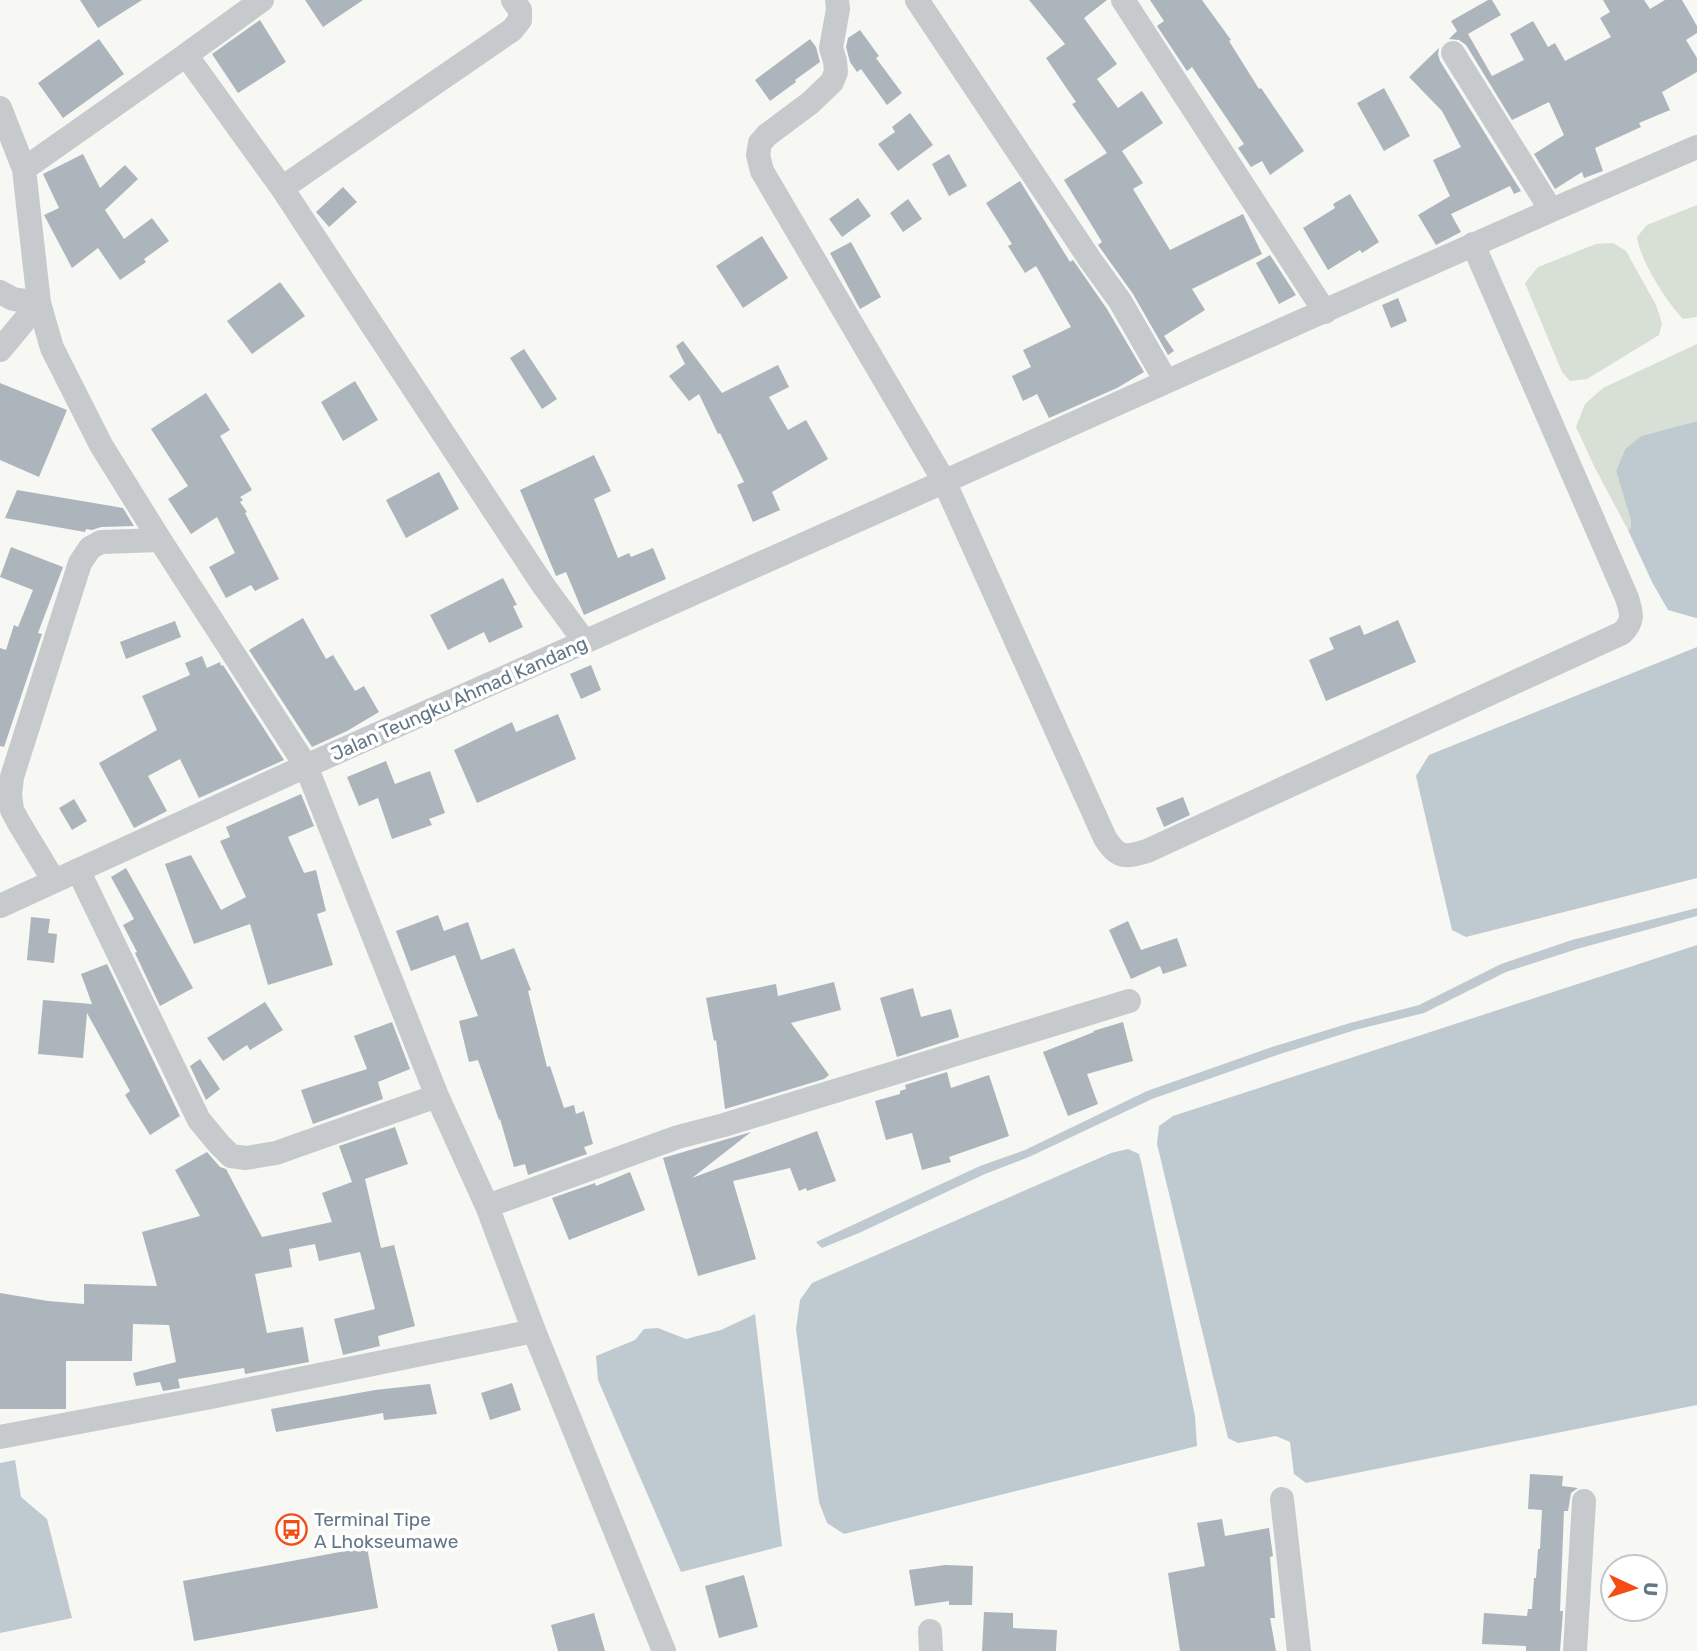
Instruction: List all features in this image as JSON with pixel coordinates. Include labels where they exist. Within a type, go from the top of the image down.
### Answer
[{"type":"street","points":[[24,169],[262,0]]},
{"type":"street","points":[[282,188],[512,30],[520,20],[520,9],[513,0]]},
{"type":"street","points":[[837,0],[838,9],[831,48],[836,72],[832,82],[810,103],[767,135],[760,144],[758,155],[762,171],[930,488],[1105,838],[1114,852],[1124,856],[1147,851],[1622,633],[1630,625],[1631,612],[1627,598],[1473,244]]},
{"type":"street","points":[[917,0],[1120,301],[1166,381]]},
{"type":"street","points":[[1123,0],[1325,312]]},
{"type":"street","points":[[1452,53],[1551,210]]},
{"type":"street","points":[[186,55],[282,188],[543,585],[585,642]]},
{"type":"street","points":[[0,108],[24,169],[38,303],[52,348],[101,445],[159,540],[306,766],[437,1096],[487,1206],[534,1331],[664,1651]]},
{"type":"street","name":"Jalan Teungku Ahmad Kandang","points":[[0,906],[1166,381],[1697,147]]},
{"type":"street","points":[[0,292],[13,299],[38,303]]},
{"type":"street","points":[[0,350],[38,303]]},
{"type":"street","points":[[54,881],[12,810],[12,777],[80,563],[90,548],[101,542],[159,540]]},
{"type":"street","points":[[78,870],[199,1120],[231,1156],[246,1158],[276,1153],[437,1096]]},
{"type":"street","points":[[487,1206],[678,1138],[1129,1001]]},
{"type":"street","points":[[0,1437],[225,1395],[534,1331]]},
{"type":"street","points":[[1282,1499],[1299,1651]]},
{"type":"street","points":[[1575,1651],[1584,1501]]},
{"type":"shaded area","points":[[1697,205],[1697,317],[1683,319],[1655,280],[1643,257],[1637,237],[1647,225]]},
{"type":"shaded area","points":[[1613,243],[1626,251],[1656,305],[1662,323],[1659,335],[1587,379],[1570,381],[1562,372],[1525,283],[1538,267],[1596,244]]},
{"type":"shaded area","points":[[1697,344],[1697,421],[1641,436],[1625,449],[1616,471],[1631,521],[1628,530],[1576,427],[1585,404],[1603,388]]},
{"type":"shaded area","points":[[1697,421],[1696,618],[1668,610],[1652,582],[1628,530],[1631,521],[1616,471],[1625,449],[1641,436]]},
{"type":"shaded area","points":[[1697,647],[1697,878],[1466,937],[1452,930],[1416,776],[1429,755]]},
{"type":"shaded area","points":[[1697,908],[1697,916],[1506,972],[1424,1013],[1355,1030],[1152,1099],[859,1233],[822,1248],[816,1242],[980,1166],[1025,1150],[1147,1091],[1272,1047],[1419,1005],[1501,964],[1572,940]]},
{"type":"shaded area","points":[[1697,945],[1697,1405],[1306,1483],[1294,1474],[1290,1442],[1276,1436],[1238,1443],[1228,1438],[1157,1144],[1159,1126],[1173,1116]]},
{"type":"shaded area","points":[[1128,1149],[1139,1154],[1142,1166],[1195,1416],[1197,1446],[844,1534],[827,1523],[819,1502],[796,1329],[800,1300],[812,1283],[1111,1153]]},
{"type":"shaded area","points":[[755,1314],[782,1546],[681,1572],[598,1380],[596,1356],[635,1340],[644,1329],[658,1328],[686,1339],[721,1330]]},
{"type":"shaded area","points":[[15,1460],[21,1497],[47,1519],[72,1618],[0,1633],[0,1463]]},
{"type":"building","points":[[80,0],[142,0],[98,28]]},
{"type":"building","points":[[305,0],[363,0],[323,27]]},
{"type":"building","points":[[1029,0],[1107,0],[1084,18],[1117,64],[1097,79],[1118,108],[1142,91],[1163,123],[1122,151],[1143,183],[1133,189],[1170,250],[1243,214],[1262,254],[1192,289],[1205,310],[1164,336],[1174,351],[1168,355],[1133,294],[1098,245],[1102,242],[1064,180],[1107,153],[1072,104],[1076,102],[1046,58],[1065,44]]},
{"type":"building","points":[[1150,0],[1202,0],[1231,40],[1229,41],[1259,89],[1261,88],[1304,151],[1270,175],[1262,161],[1251,167],[1238,148],[1244,144],[1192,67],[1187,71],[1157,26],[1164,21]]},
{"type":"building","points":[[1492,0],[1501,15],[1468,34],[1492,76],[1524,60],[1510,34],[1533,21],[1548,47],[1555,43],[1565,61],[1611,37],[1600,18],[1610,12],[1603,0],[1644,0],[1650,9],[1665,0],[1682,0],[1697,26],[1697,33],[1686,40],[1697,58],[1697,72],[1662,92],[1670,110],[1639,123],[1641,127],[1595,148],[1603,171],[1584,178],[1582,172],[1555,189],[1534,154],[1564,135],[1549,102],[1512,120],[1466,45],[1459,40],[1449,39],[1457,31],[1451,21]]},
{"type":"building","points":[[260,20],[286,62],[238,93],[212,54]]},
{"type":"building","points":[[860,30],[879,56],[876,58],[902,93],[887,105],[861,69],[857,72],[850,62],[846,47],[848,38]]},
{"type":"building","points":[[99,39],[124,74],[63,118],[38,83]]},
{"type":"building","points":[[810,39],[816,47],[820,62],[770,101],[755,80]]},
{"type":"building","points":[[1439,48],[1440,61],[1521,191],[1514,194],[1510,186],[1451,214],[1461,232],[1436,245],[1418,215],[1450,196],[1433,160],[1461,147],[1442,111],[1409,77]]},
{"type":"building","points":[[1384,88],[1410,136],[1384,151],[1357,103]]},
{"type":"building","points":[[910,113],[933,145],[898,171],[878,144],[895,132],[892,127]]},
{"type":"building","points":[[83,154],[100,188],[125,165],[138,179],[105,210],[124,239],[152,218],[169,241],[144,259],[146,262],[120,280],[98,248],[72,268],[44,215],[59,208],[43,174]]},
{"type":"building","points":[[949,154],[967,186],[949,196],[932,164]]},
{"type":"building","points":[[1020,181],[1070,262],[1073,260],[1107,309],[1144,372],[1117,388],[1049,418],[1037,394],[1023,401],[1012,376],[1031,367],[1023,350],[1071,327],[1036,266],[1025,273],[1008,246],[1012,244],[986,203]]},
{"type":"building","points":[[343,187],[357,202],[329,227],[316,212]]},
{"type":"building","points":[[1350,194],[1379,242],[1362,253],[1360,250],[1328,270],[1303,228],[1335,208],[1333,204]]},
{"type":"building","points":[[858,198],[871,216],[842,237],[829,219]]},
{"type":"building","points":[[908,199],[922,219],[903,232],[890,213]]},
{"type":"building","points":[[762,236],[788,278],[743,308],[716,266]]},
{"type":"building","points":[[851,242],[881,297],[860,309],[830,253]]},
{"type":"building","points":[[1270,255],[1296,295],[1279,304],[1256,263]]},
{"type":"building","points":[[280,282],[305,316],[252,354],[227,321]]},
{"type":"building","points":[[1398,298],[1407,321],[1391,328],[1382,305]]},
{"type":"building","points":[[683,341],[722,393],[778,365],[789,387],[769,397],[788,430],[806,420],[828,459],[772,492],[780,510],[753,522],[737,485],[744,482],[699,394],[689,401],[669,376],[685,364],[676,346]]},
{"type":"building","points":[[524,349],[557,399],[542,409],[510,358]]},
{"type":"building","points":[[355,381],[378,420],[343,441],[321,402]]},
{"type":"building","points":[[0,383],[67,410],[39,477],[0,460]]},
{"type":"building","points":[[206,393],[230,430],[220,436],[252,490],[240,497],[243,500],[240,502],[279,579],[255,591],[251,585],[226,598],[209,567],[235,553],[217,517],[191,534],[168,499],[188,486],[151,429]]},
{"type":"building","points":[[594,455],[611,491],[594,499],[618,558],[629,553],[631,557],[653,548],[666,579],[584,615],[566,572],[556,576],[520,490]]},
{"type":"building","points":[[439,472],[459,509],[406,538],[386,500]]},
{"type":"building","points":[[17,490],[123,508],[134,526],[101,527],[86,529],[85,532],[5,518]]},
{"type":"building","points":[[11,547],[63,567],[38,633],[42,634],[4,747],[0,746],[0,648],[6,650],[14,625],[18,627],[33,590],[0,577]]},
{"type":"building","points":[[503,578],[517,605],[513,606],[523,627],[489,643],[484,632],[448,650],[430,615]]},
{"type":"building","points":[[303,618],[326,659],[333,655],[355,691],[364,686],[379,712],[312,747],[249,650]]},
{"type":"building","points":[[1398,620],[1416,662],[1326,701],[1309,660],[1334,649],[1329,638],[1360,625],[1364,635]]},
{"type":"building","points":[[175,621],[181,637],[126,659],[120,642]]},
{"type":"building","points":[[202,656],[207,668],[220,662],[221,666],[223,665],[284,760],[199,798],[180,759],[148,776],[167,811],[134,828],[99,763],[157,730],[142,696],[190,675],[185,663]]},
{"type":"building","points":[[591,665],[601,690],[581,699],[570,674]]},
{"type":"building","points":[[558,714],[576,759],[477,803],[454,750],[512,722],[516,732]]},
{"type":"building","points":[[386,761],[395,784],[430,771],[445,813],[429,819],[432,825],[392,839],[378,798],[359,806],[347,777]]},
{"type":"building","points":[[301,794],[314,826],[288,837],[304,873],[316,870],[326,911],[317,914],[333,965],[268,985],[250,924],[194,944],[165,864],[191,855],[221,910],[246,897],[220,841],[230,837],[226,827]]},
{"type":"building","points":[[1183,797],[1190,815],[1164,827],[1156,808]]},
{"type":"building","points":[[74,799],[87,821],[72,830],[59,808]]},
{"type":"building","points":[[126,868],[193,988],[160,1006],[123,925],[134,919],[111,877]]},
{"type":"building","points":[[438,915],[444,931],[468,922],[481,960],[514,948],[531,990],[528,991],[547,1067],[550,1066],[564,1108],[574,1105],[576,1114],[584,1111],[593,1144],[584,1147],[587,1154],[528,1175],[525,1164],[514,1167],[478,1060],[469,1062],[459,1021],[478,1016],[455,955],[411,971],[396,931]]},
{"type":"building","points":[[31,917],[50,919],[48,933],[57,934],[54,963],[27,960]]},
{"type":"building","points":[[1128,921],[1141,950],[1177,938],[1187,966],[1163,974],[1160,966],[1131,979],[1109,930]]},
{"type":"building","points":[[107,964],[180,1116],[150,1135],[125,1095],[130,1091],[87,1013],[83,1058],[38,1054],[43,1000],[92,1004],[81,974]]},
{"type":"building","points":[[834,982],[841,1010],[791,1023],[829,1075],[824,1079],[725,1109],[716,1040],[714,1041],[706,998],[776,984],[778,996]]},
{"type":"building","points":[[913,988],[921,1017],[951,1009],[959,1037],[897,1057],[880,998]]},
{"type":"building","points":[[265,1002],[283,1030],[250,1050],[247,1045],[223,1061],[207,1038]]},
{"type":"building","points":[[392,1022],[410,1069],[378,1082],[383,1099],[313,1124],[301,1090],[367,1069],[354,1036]]},
{"type":"building","points":[[1123,1022],[1133,1061],[1087,1074],[1098,1104],[1068,1116],[1043,1052],[1093,1031]]},
{"type":"building","points":[[200,1059],[220,1089],[206,1100],[190,1066]]},
{"type":"building","points":[[947,1072],[951,1088],[989,1075],[1009,1136],[949,1157],[951,1162],[922,1170],[912,1133],[886,1140],[875,1101],[900,1094],[900,1091],[906,1089],[905,1085]]},
{"type":"building","points":[[395,1127],[408,1164],[365,1179],[381,1248],[394,1245],[415,1326],[378,1336],[380,1346],[343,1355],[334,1319],[375,1309],[360,1252],[319,1261],[315,1244],[289,1249],[292,1267],[255,1274],[267,1333],[303,1327],[309,1362],[245,1374],[244,1368],[178,1379],[180,1388],[163,1391],[160,1382],[136,1386],[133,1373],[176,1362],[169,1325],[133,1324],[132,1361],[66,1361],[66,1409],[0,1409],[0,1293],[84,1304],[84,1284],[157,1286],[142,1232],[200,1216],[175,1170],[207,1152],[220,1167],[226,1169],[262,1237],[332,1222],[322,1193],[352,1182],[339,1146]]},
{"type":"building","points":[[817,1131],[836,1181],[799,1191],[790,1168],[733,1181],[756,1259],[698,1276],[663,1158],[751,1132],[692,1178]]},
{"type":"building","points":[[630,1172],[645,1210],[569,1240],[552,1198],[595,1183],[596,1186]]},
{"type":"building","points":[[512,1383],[521,1410],[490,1420],[481,1393]]},
{"type":"building","points":[[430,1384],[437,1414],[384,1420],[383,1413],[276,1432],[271,1409],[375,1390]]},
{"type":"building","points":[[1530,1474],[1563,1476],[1562,1486],[1578,1488],[1571,1493],[1568,1511],[1564,1511],[1560,1651],[1526,1651],[1526,1646],[1482,1644],[1484,1613],[1527,1616],[1528,1609],[1532,1609],[1542,1510],[1528,1509]]},
{"type":"building","points":[[1222,1519],[1225,1536],[1269,1528],[1273,1556],[1270,1557],[1275,1618],[1270,1618],[1276,1651],[1180,1651],[1168,1573],[1205,1566],[1197,1523]]},
{"type":"building","points":[[367,1547],[378,1608],[194,1641],[183,1581]]},
{"type":"building","points":[[945,1565],[973,1566],[972,1605],[949,1605],[949,1601],[915,1606],[909,1570]]},
{"type":"building","points":[[744,1575],[758,1627],[719,1638],[705,1586]]},
{"type":"building","points":[[984,1612],[1013,1613],[1013,1628],[1057,1630],[1056,1651],[982,1651]]},
{"type":"building","points":[[594,1613],[605,1651],[558,1651],[551,1625]]},
{"type":"place","name":"Terminal Tipe A Lhokseumawe","points":[[291,1530]]}]
